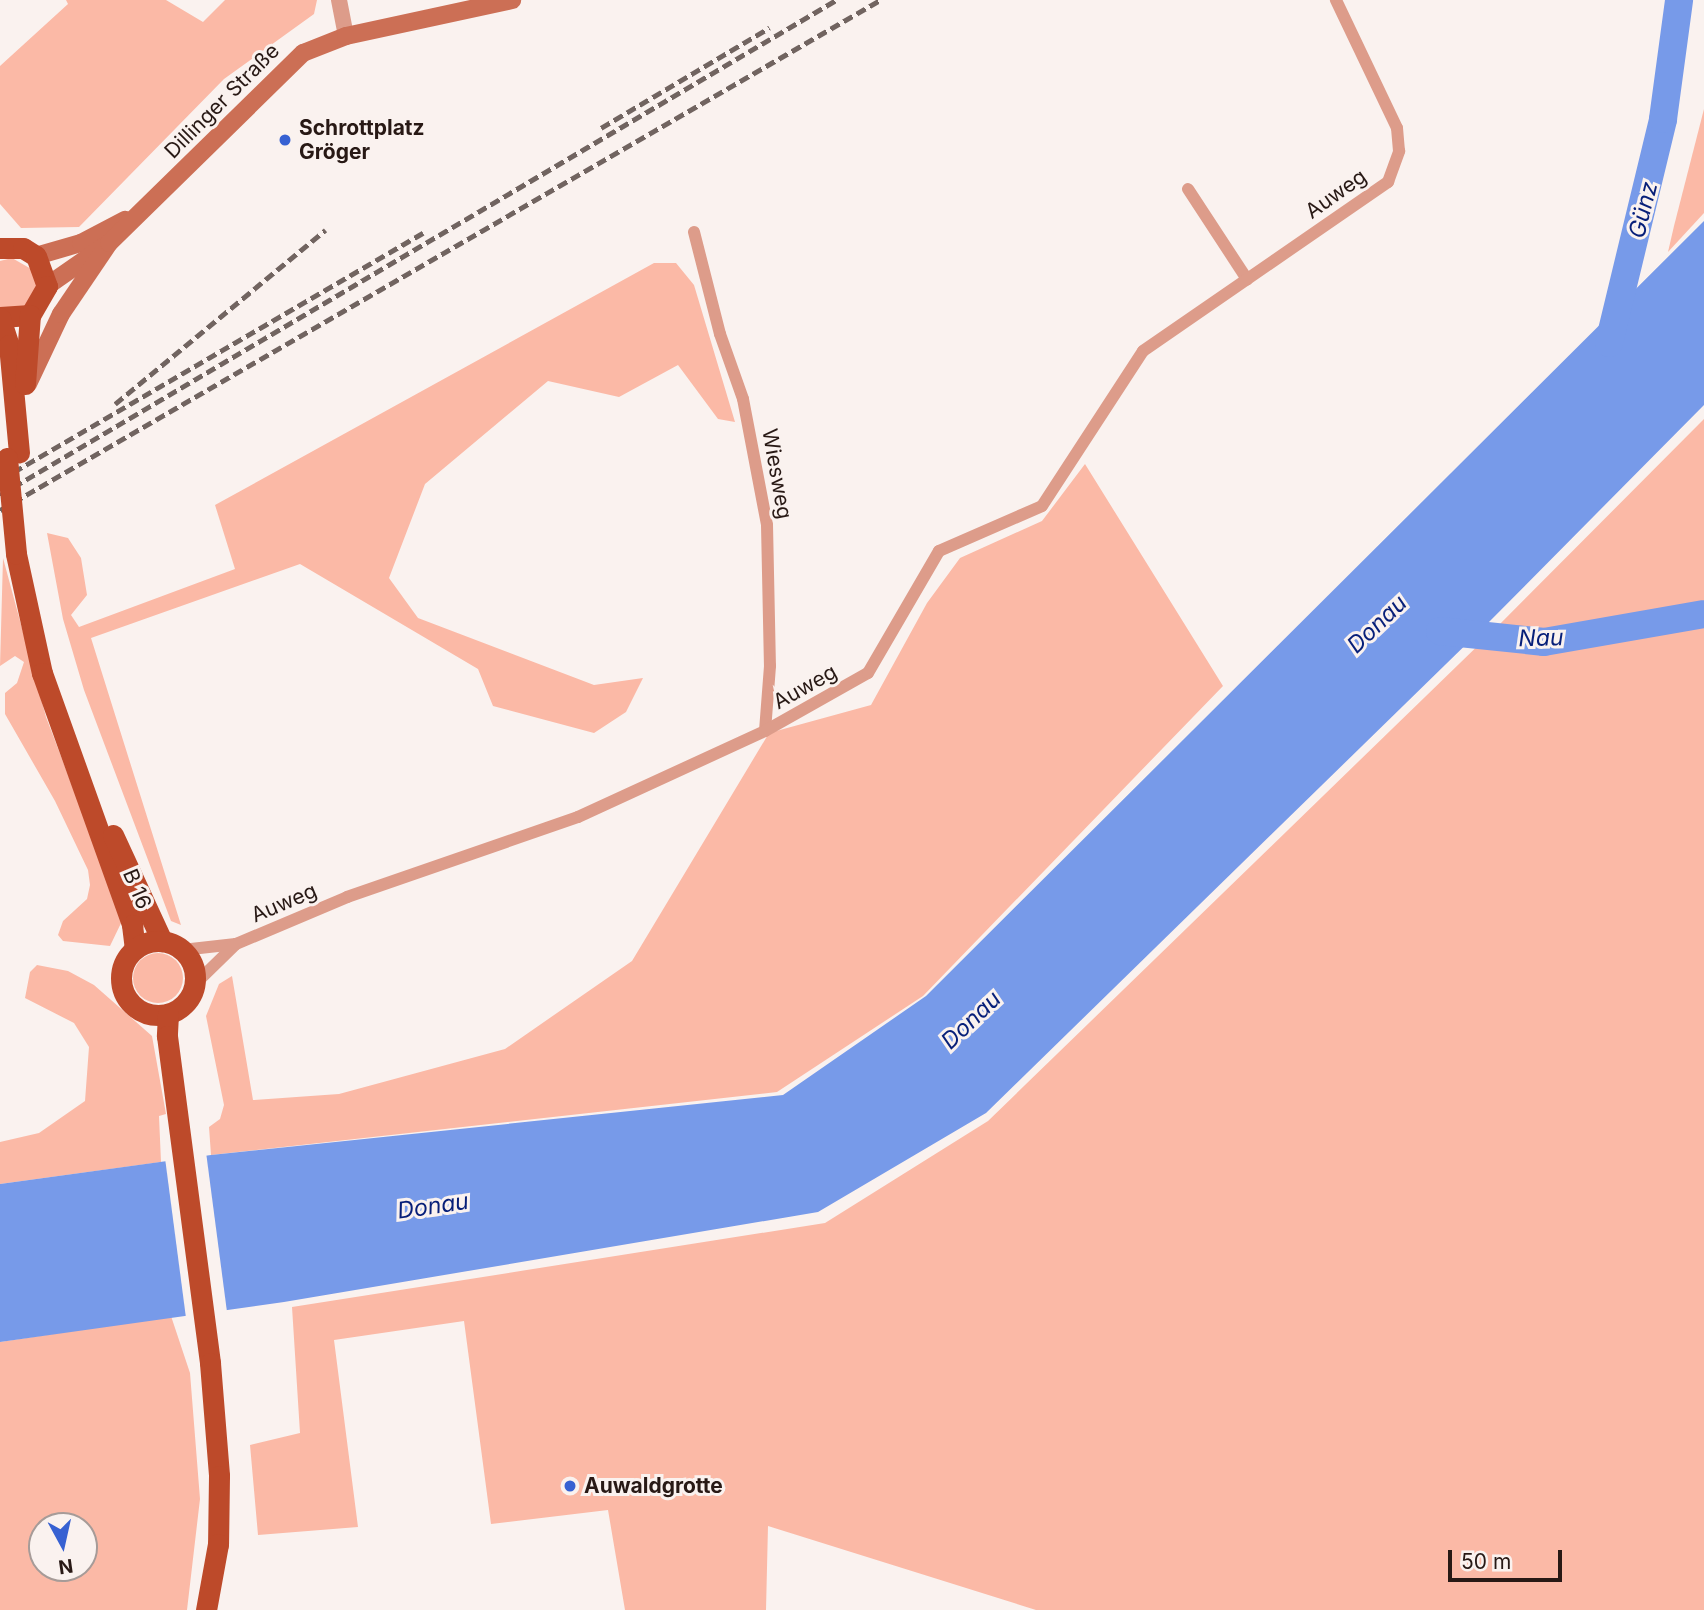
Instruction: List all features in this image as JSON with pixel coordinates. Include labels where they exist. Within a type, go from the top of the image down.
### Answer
[{"type":"main road","name":"Dillinger Straße","points":[[109,243],[174,182],[282,69],[313,47],[345,36],[512,0]]},
{"type":"main road","points":[[3,245],[36,256],[81,243],[143,211]]},
{"type":"main road","points":[[36,256],[47,286],[109,243]]},
{"type":"main road","points":[[12,398],[61,314],[109,243]]},
{"type":"main road","name":"B 16","points":[[47,286],[39,308],[30,315],[0,318],[9,345],[13,456],[33,640],[61,734],[121,896],[135,948]]},
{"type":"main road","name":"B 16","points":[[12,398],[30,315]]},
{"type":"main road","name":"B 16","points":[[22,551],[51,661],[113,835],[162,941]]},
{"type":"main road","name":"B 16","points":[[113,835],[121,896]]},
{"type":"main road","points":[[162,941],[182,950],[190,960],[194,985],[185,1003],[168,1014],[140,1010],[126,997],[122,967],[135,948],[162,941]]},
{"type":"main road","points":[[168,1014],[167,1036],[210,1363],[219,1476],[218,1544],[206,1610]]},
{"type":"street","points":[[339,0],[345,36]]},
{"type":"street","name":"Auweg","points":[[182,950],[236,944],[347,897],[578,817],[765,731],[868,673],[939,551],[1042,506],[1143,351],[1388,182],[1397,163],[1397,128],[1336,0]]},
{"type":"street","points":[[1188,189],[1247,279]]},
{"type":"street","name":"Wiesweg","points":[[694,232],[743,399],[767,525],[771,631],[765,731]]},
{"type":"street","name":"Auweg","points":[[194,985],[236,944]]},
{"type":"shaded area","points":[[66,0],[166,0],[203,22],[225,0],[317,0],[314,14],[224,79],[79,227],[21,228],[0,204],[0,66],[68,4]]},
{"type":"shaded area","points":[[1704,109],[1704,213],[1668,252],[1674,226]]},
{"type":"shaded area","points":[[12,258],[33,270],[37,285],[25,306],[0,308],[0,261]]},
{"type":"shaded area","points":[[654,263],[676,263],[694,285],[735,422],[718,419],[678,365],[619,397],[548,381],[425,484],[389,578],[418,618],[594,685],[643,678],[626,712],[594,733],[493,706],[478,669],[300,564],[91,638],[181,925],[171,921],[84,690],[63,619],[47,533],[68,538],[81,558],[87,595],[71,615],[79,627],[235,569],[215,505]]},
{"type":"shaded area","points":[[1704,419],[1704,1610],[1036,1610],[768,1526],[766,1610],[625,1610],[608,1510],[491,1524],[464,1321],[334,1340],[358,1527],[258,1535],[250,1445],[300,1433],[292,1307],[825,1223],[988,1121],[1493,631]]},
{"type":"shaded area","points":[[1085,464],[1223,686],[923,996],[777,1092],[211,1155],[209,1127],[220,1119],[224,1105],[206,1016],[219,984],[232,976],[253,1100],[339,1094],[505,1049],[632,961],[769,733],[871,705],[927,603],[960,558],[1042,521]]},
{"type":"shaded area","points":[[3,558],[46,717],[123,919],[110,946],[63,941],[58,935],[63,921],[87,899],[90,885],[88,870],[55,801],[5,714],[5,693],[17,683],[24,662],[15,656],[0,666]]},
{"type":"shaded area","points":[[158,953],[175,961],[183,978],[175,995],[158,1003],[141,995],[133,978],[141,961]]},
{"type":"shaded area","points":[[37,965],[68,971],[94,985],[152,1036],[166,1114],[159,1116],[161,1162],[0,1184],[0,1142],[39,1133],[85,1101],[89,1047],[74,1023],[25,998],[30,972]]},
{"type":"shaded area","points":[[171,1316],[190,1373],[200,1499],[187,1610],[0,1610],[0,1342]]},
{"type":"water","name":"Donau","points":[[1704,221],[1704,405],[1487,624],[986,1113],[818,1212],[284,1302],[0,1342],[0,1184],[211,1155],[783,1095],[926,996]]},
{"type":"pier","points":[[206,1152],[227,1312],[186,1318],[165,1158]]},
{"type":"waterway","name":"Günz","points":[[1609,343],[1663,119],[1679,0]]},
{"type":"waterway","name":"Nau","points":[[1440,631],[1544,642],[1704,614]]},
{"type":"railway","points":[[0,495],[836,0]]},
{"type":"railway","points":[[0,510],[880,0]]},
{"type":"railway","points":[[601,128],[769,28]]},
{"type":"railway","points":[[115,404],[325,230]]},
{"type":"railway","points":[[0,480],[423,233]]},
{"type":"place","name":"Schrottplatz Gröger","points":[[285,140]]},
{"type":"place","name":"Auwaldgrotte","points":[[570,1486]]}]
